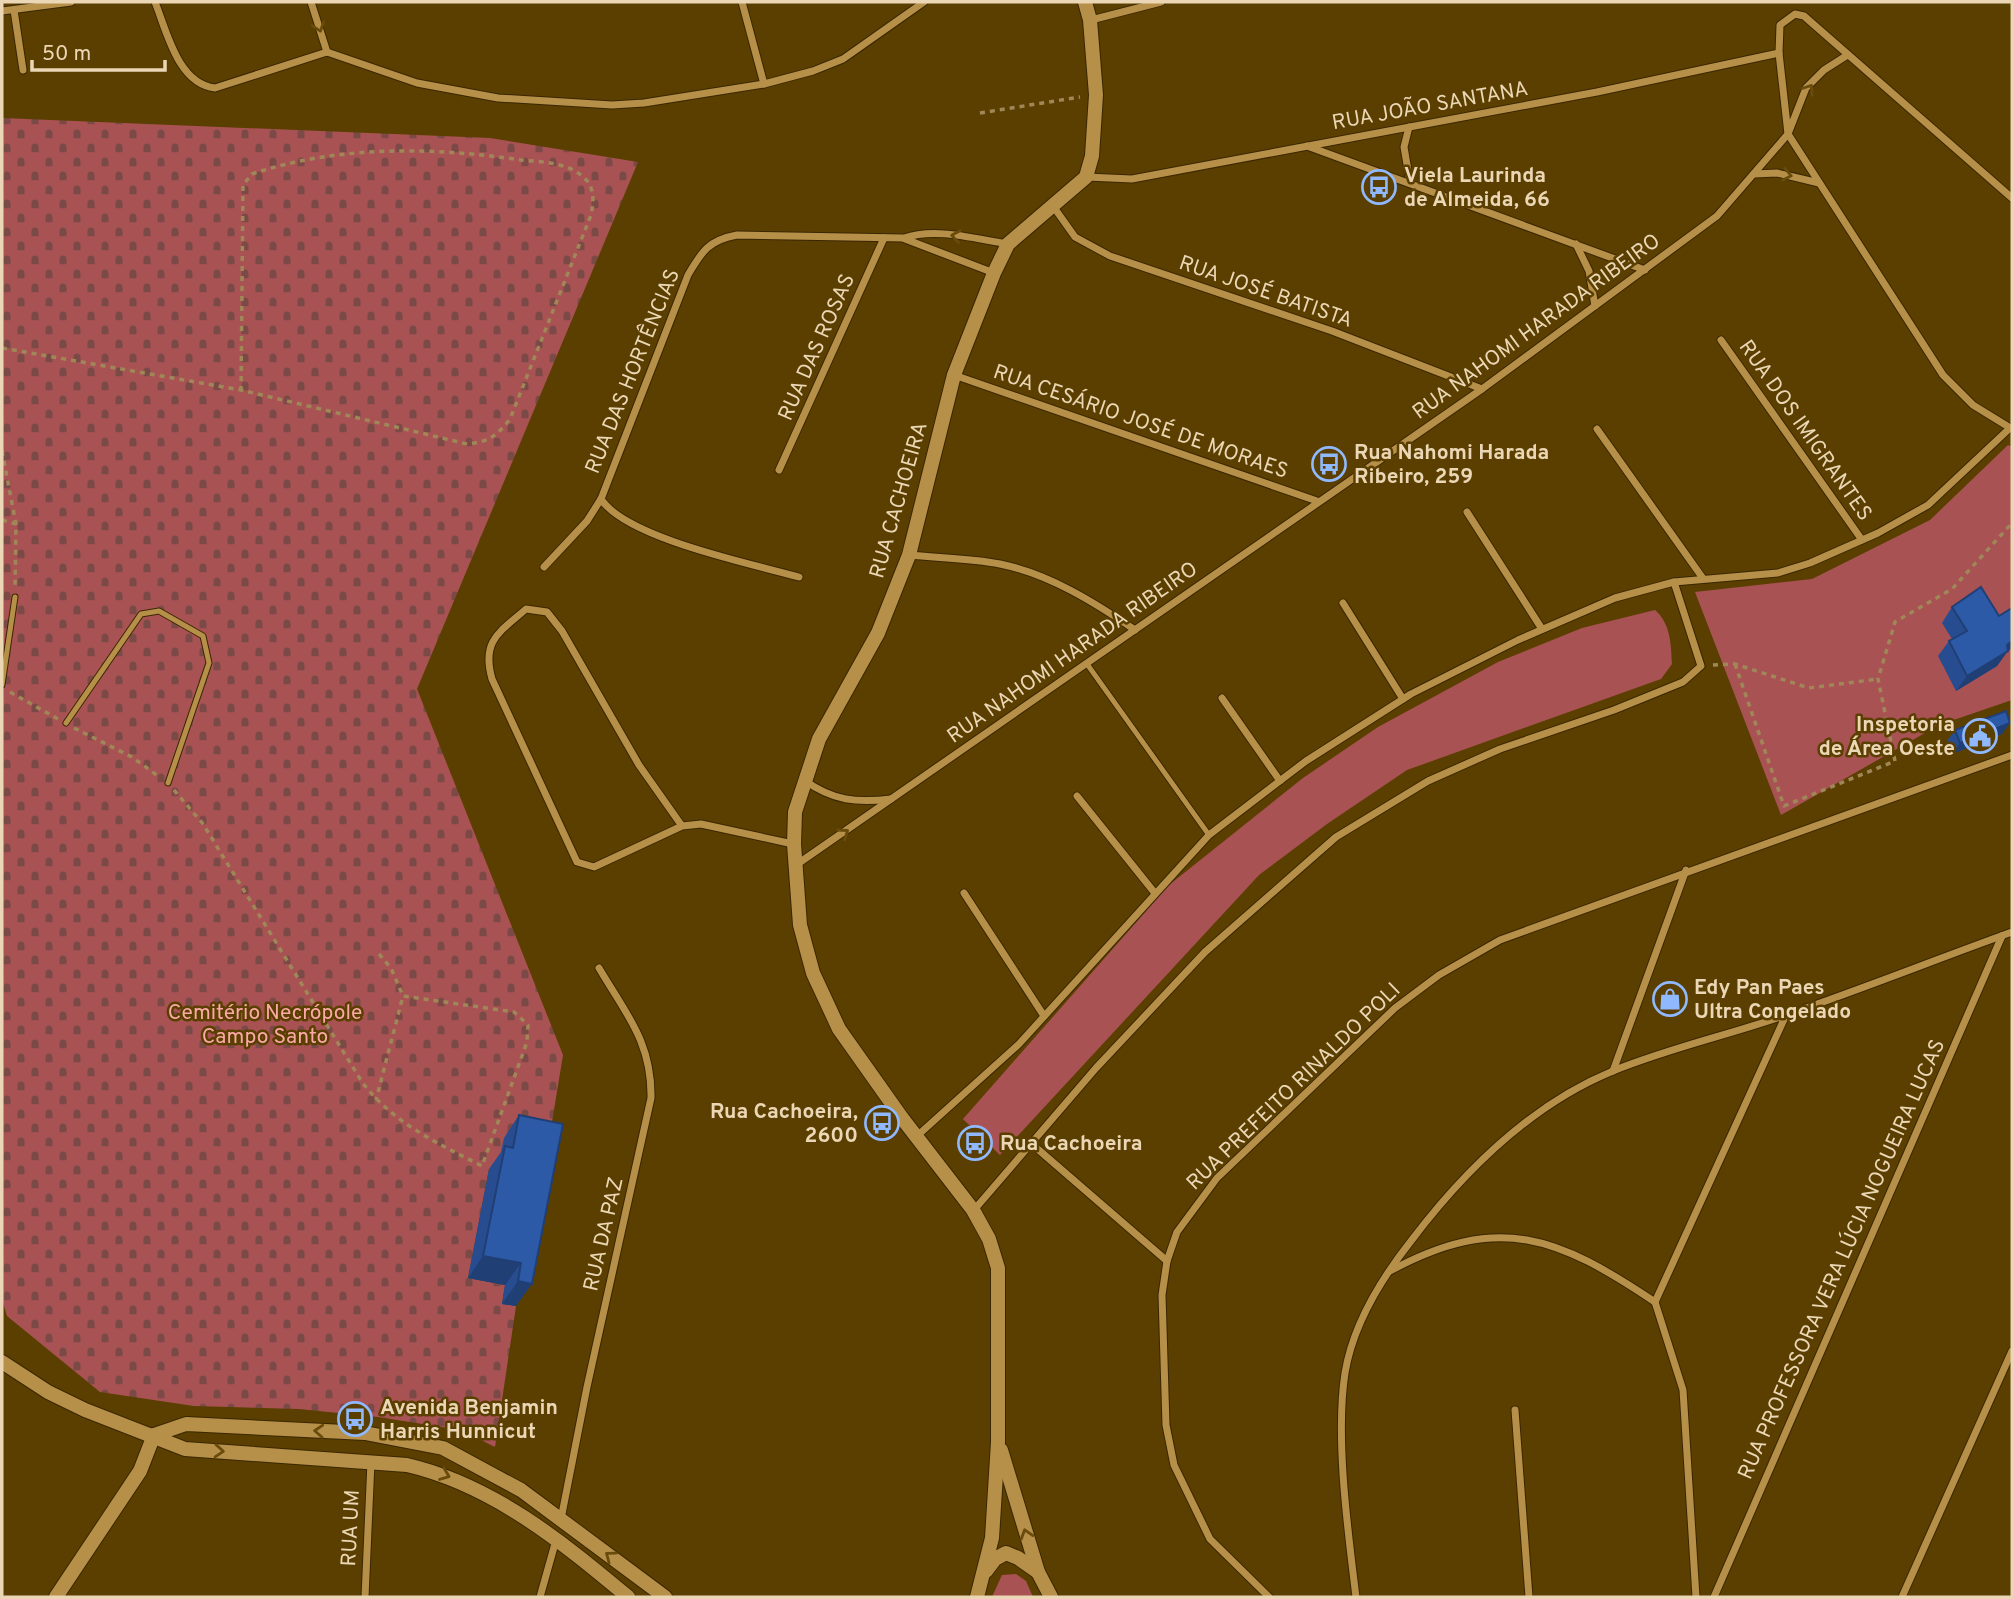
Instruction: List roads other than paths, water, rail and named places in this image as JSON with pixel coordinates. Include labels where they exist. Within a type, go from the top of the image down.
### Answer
[{"type":"main road","points":[[1085,2],[1090,20],[1096,95],[1092,156],[1086,177]]},
{"type":"main road","name":"RUA CACHOEIRA","points":[[977,1597],[992,1538],[998,1442],[998,1268],[989,1238],[973,1210],[839,1029],[813,973],[800,925],[794,844],[795,812],[803,779],[819,739],[878,633],[909,555],[954,375],[994,273],[1008,244],[1086,177]]},
{"type":"main road","points":[[2,1362],[85,1410],[185,1449],[371,1461],[438,1472],[480,1490],[556,1540],[628,1597]]},
{"type":"main road","points":[[56,1597],[140,1471],[154,1435],[186,1424],[365,1433],[427,1443],[482,1467],[561,1518],[665,1597]]},
{"type":"main road","name":"RUA CACHOEIRA","points":[[998,1442],[1038,1572],[1051,1597]]},
{"type":"main road","points":[[983,1577],[990,1564],[1006,1553],[1038,1572]]},
{"type":"street","points":[[2,11],[71,2]]},
{"type":"street","points":[[155,2],[180,61],[191,79],[204,87],[215,88],[327,52],[417,83],[498,98],[612,105],[644,103],[764,84],[843,59],[924,2]]},
{"type":"street","points":[[313,2],[327,52]]},
{"type":"street","points":[[742,2],[764,84]]},
{"type":"street","points":[[1090,20],[1161,2]]},
{"type":"street","points":[[14,10],[23,70]]},
{"type":"street","points":[[917,1136],[1019,1044],[1154,892],[1209,835],[1280,781],[1403,699],[1542,629],[1615,598],[1702,577],[1742,577],[1778,573],[1810,563],[1862,540],[1928,505],[2011,428],[1973,405],[1943,375],[1788,134],[1779,53],[1780,25],[1795,14],[1804,16],[1846,56],[2012,198]]},
{"type":"street","name":"RUA JOÃO SANTANA","points":[[1086,177],[1132,179],[1597,92],[1779,53]]},
{"type":"street","name":"RUA NAHOMI HARADA RIBEIRO","points":[[795,866],[1317,501],[1482,389],[1717,216],[1788,134],[1806,88],[1824,70],[1846,56]]},
{"type":"street","points":[[1409,127],[1404,147],[1410,183]]},
{"type":"street","points":[[1307,145],[1645,270]]},
{"type":"street","points":[[1754,174],[1777,173],[1820,183]]},
{"type":"street","name":"RUA JOSÉ BATISTA","points":[[1053,206],[1075,237],[1110,256],[1332,331],[1482,389]]},
{"type":"street","name":"RUA DAS HORTÊNCIAS","points":[[544,567],[587,521],[601,499],[688,275],[700,253],[718,238],[737,234],[904,238],[918,233],[935,233],[1008,244]]},
{"type":"street","name":"RUA DAS ROSAS","points":[[779,470],[884,238]]},
{"type":"street","name":"RUA DAS HORTÊNCIAS","points":[[904,238],[994,273]]},
{"type":"street","points":[[1576,244],[1589,271],[1595,306]]},
{"type":"street","name":"RUA DOS IMIGRANTES","points":[[1721,340],[1862,540]]},
{"type":"street","name":"RUA CESÁRIO JOSÉ DE MORAES","points":[[954,375],[1317,501]]},
{"type":"street","points":[[1597,429],[1702,577]]},
{"type":"street","points":[[601,499],[608,510],[634,525],[695,548],[799,577]]},
{"type":"street","points":[[1467,512],[1542,629]]},
{"type":"street","points":[[909,555],[1000,564],[1047,579],[1098,605],[1135,630]]},
{"type":"street","points":[[973,1210],[1033,1144],[1096,1068],[1205,952],[1336,836],[1428,781],[1500,749],[1614,710],[1683,682],[1701,666],[1674,582]]},
{"type":"street","points":[[1343,603],[1403,699]]},
{"type":"street","points":[[682,826],[639,765],[562,631],[547,612],[526,609],[495,636],[489,648],[487,662],[570,853],[577,862],[594,867],[682,826],[701,824],[794,844]]},
{"type":"street","points":[[1222,698],[1280,781]]},
{"type":"street","name":"RUA PREFEITO RINALDO POLI","points":[[1269,1597],[1210,1539],[1174,1465],[1166,1424],[1162,1295],[1167,1261],[1177,1232],[1217,1178],[1395,1007],[1439,975],[1500,940],[1686,870],[2012,755]]},
{"type":"street","points":[[803,779],[831,796],[847,801],[892,799]]},
{"type":"street","points":[[1077,796],[1154,892]]},
{"type":"street","points":[[1613,1071],[1686,870]]},
{"type":"street","points":[[964,893],[1044,1016]]},
{"type":"street","points":[[1356,1597],[1342,1428],[1345,1373],[1359,1326],[1386,1273],[1444,1197],[1493,1148],[1549,1106],[1613,1071],[1786,1015],[2012,932]]},
{"type":"street","name":"RUA PROFESSORA VERA LÚCIA NOGUEIRA LUCAS","points":[[1714,1597],[2002,936]]},
{"type":"street","name":"RUA DA PAZ","points":[[561,1518],[589,1374],[651,1098],[652,1072],[647,1050],[599,968]]},
{"type":"street","points":[[1655,1302],[1786,1015]]},
{"type":"street","points":[[1033,1144],[1167,1261]]},
{"type":"street","points":[[1386,1273],[1417,1256],[1444,1247],[1483,1237],[1516,1237],[1553,1245],[1596,1265],[1655,1302],[1683,1390],[1696,1597]]},
{"type":"street","points":[[1902,1597],[2012,1350]]},
{"type":"street","points":[[1515,1410],[1529,1597]]},
{"type":"street","name":"RUA UM","points":[[365,1597],[371,1461]]},
{"type":"street","points":[[540,1597],[556,1540]]},
{"type":"lane","points":[[2,686],[15,597]]},
{"type":"lane","points":[[66,723],[141,614],[159,611],[203,636],[209,663],[168,783]]},
{"type":"lane","points":[[1087,664],[1209,835]]},
{"type":"place","name":"Viela Laurinda de Almeida, 66","points":[[1379,187]]},
{"type":"place","name":"Rua Nahomi Harada Ribeiro, 259","points":[[1329,464]]},
{"type":"place","name":"Inspetoria de Área Oeste","points":[[1980,736]]},
{"type":"place","name":"Edy Pan Paes Ultra Congelado","points":[[1670,999]]},
{"type":"place","name":"Rua Cachoeira, 2600","points":[[882,1123]]},
{"type":"place","name":"Rua Cachoeira","points":[[975,1143]]},
{"type":"place","name":"Avenida Benjamin Harris Hunnicut","points":[[355,1419]]},
{"type":"park label","name":"Cemitério Necrópole Campo Santo","points":[[265,1024]]}]
